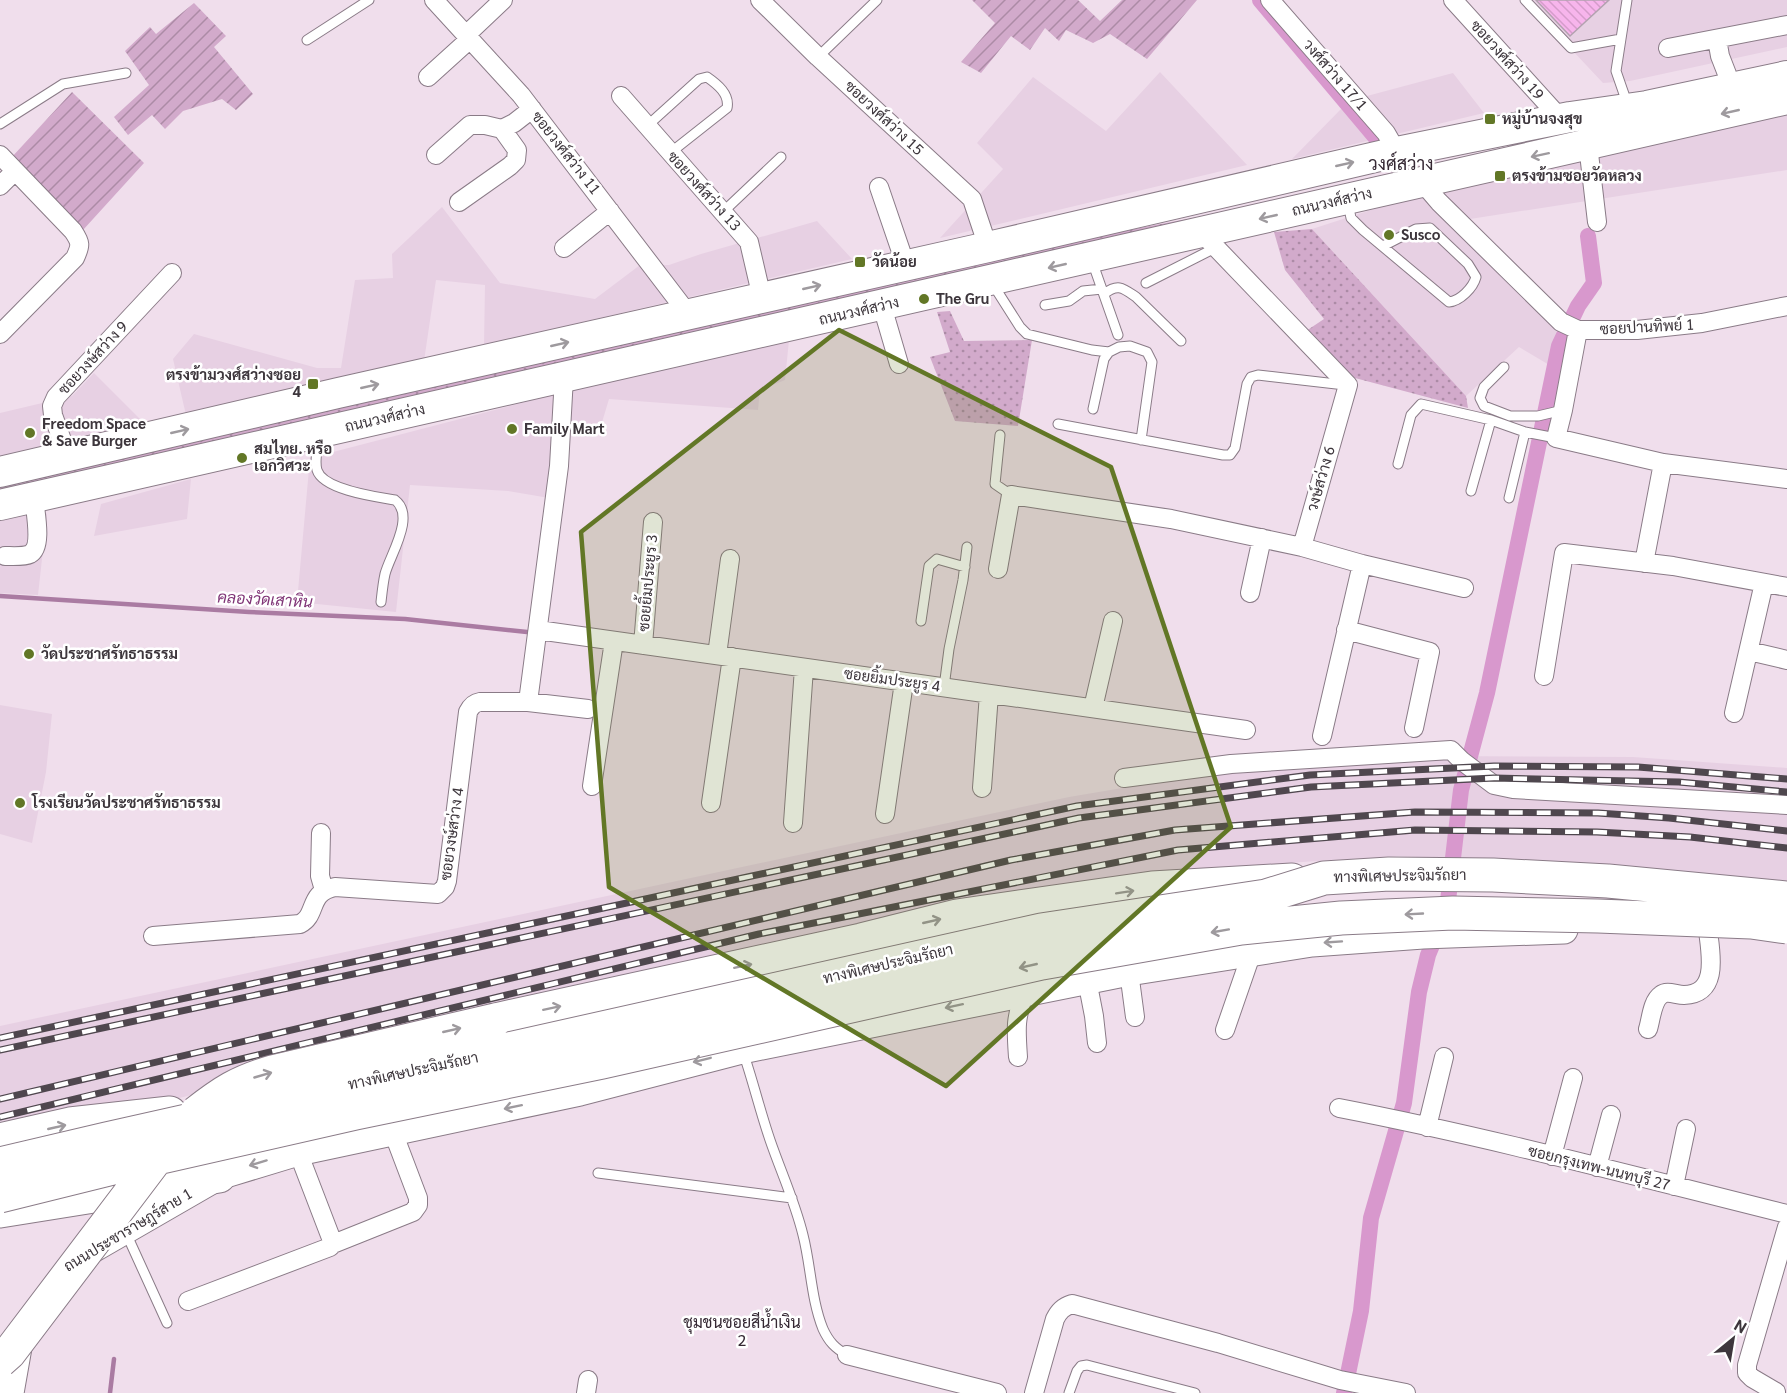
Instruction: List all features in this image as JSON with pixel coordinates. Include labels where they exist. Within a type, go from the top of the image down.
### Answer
[{"type":"highway","name":"ทางพิเศษประจิมรัถยา","points":[[0,1164],[1041,930],[1266,896],[1324,878],[1389,874],[1493,875],[1608,881],[1787,898]]},
{"type":"highway","points":[[0,1361],[9,1353],[165,1146],[192,1115],[221,1093],[246,1079],[484,1023],[861,940],[957,916],[1152,888],[1324,878]]},
{"type":"highway","name":"ทางพิเศษประจิมรัถยา","points":[[0,1196],[356,1113],[602,1062],[1042,963],[1241,928],[1341,918],[1453,913],[1751,922],[1787,927]]},
{"type":"highway","points":[[0,1140],[70,1124],[437,1083]]},
{"type":"highway","points":[[0,1211],[219,1176]]},
{"type":"main road","points":[[1565,118],[1625,97],[1787,60]]},
{"type":"main road","points":[[0,472],[1397,152],[1565,118],[1647,106],[1787,76]]},
{"type":"main road","name":"ถนนวงศ์สว่าง","points":[[0,505],[1091,258],[1208,240],[1347,199],[1787,99]]},
{"type":"main road","points":[[0,1189],[12,1182],[58,1165],[437,1083],[1044,936],[1240,895],[1313,888],[1494,888],[1616,893],[1787,907]]},
{"type":"main road","name":"ถนนประชาราษฎร์สาย 1","points":[[10,1393],[19,1342],[35,1305],[64,1267],[219,1176],[298,1152],[580,1092],[742,1050],[1087,980],[1312,943],[1391,937],[1650,927],[1751,934],[1787,939]]},
{"type":"street","points":[[428,77],[503,0]]},
{"type":"street","name":"ซอยวงศ์สว่าง 15","points":[[760,0],[818,57],[972,199],[988,247]]},
{"type":"street","name":"วงศ์สว่าง 17/1","points":[[1270,0],[1386,133],[1397,152]]},
{"type":"street","name":"ซอยวงศ์สว่าง 19","points":[[1453,0],[1565,118]]},
{"type":"street","name":"ซอยวงศ์สว่าง 11","points":[[442,3],[468,37],[521,95],[689,315]]},
{"type":"street","points":[[1668,48],[1787,25]]},
{"type":"street","points":[[1717,39],[1727,74]]},
{"type":"street","name":"ซอยวงศ์สว่าง 13","points":[[621,96],[749,242],[762,298]]},
{"type":"street","points":[[502,129],[532,109]]},
{"type":"street","points":[[436,155],[470,125],[485,124],[502,129],[517,150],[516,160],[510,166],[459,202]]},
{"type":"street","points":[[1587,145],[1597,222]]},
{"type":"street","points":[[0,155],[73,231],[80,247],[75,258],[0,334]]},
{"type":"street","points":[[0,186],[14,172]]},
{"type":"street","points":[[1421,181],[1439,202],[1571,326],[1557,412],[1546,436],[1663,463],[1787,479]]},
{"type":"street","points":[[879,187],[906,266]]},
{"type":"street","points":[[564,248],[610,211]]},
{"type":"street","points":[[1208,240],[1348,385]]},
{"type":"street","name":"ซอยวงษ์สว่าง 9","points":[[68,457],[52,406],[56,397],[172,273]]},
{"type":"street","points":[[882,306],[899,364]]},
{"type":"street","name":"ซอยปานทิพย์ 1","points":[[1571,326],[1637,330],[1702,323],[1787,306]]},
{"type":"street","points":[[528,702],[559,466],[564,377]]},
{"type":"street","name":"วงษ์สว่าง 6","points":[[1302,547],[1348,385]]},
{"type":"street","points":[[1644,563],[1663,463]]},
{"type":"street","points":[[998,569],[1011,495],[1171,519],[1302,547],[1464,588]]},
{"type":"street","points":[[5,556],[29,555],[36,549],[38,538],[34,498]]},
{"type":"street","name":"ซอยยิ้มประยูร 3","points":[[643,645],[653,522]]},
{"type":"street","points":[[1250,593],[1262,538]]},
{"type":"street","points":[[1544,676],[1564,553],[1673,566],[1787,587]]},
{"type":"street","points":[[711,803],[725,656],[730,559]]},
{"type":"street","points":[[1322,736],[1362,564]]},
{"type":"street","points":[[1734,712],[1764,583]]},
{"type":"street","points":[[1093,708],[1113,621]]},
{"type":"street","name":"ซอยยิ้มประยูร 4","points":[[538,630],[1246,730]]},
{"type":"street","points":[[1346,630],[1430,652],[1414,728]]},
{"type":"street","points":[[592,786],[614,641]]},
{"type":"street","points":[[1749,651],[1787,660]]},
{"type":"street","points":[[793,823],[804,668]]},
{"type":"street","points":[[885,814],[904,682]]},
{"type":"street","points":[[982,788],[989,693]]},
{"type":"street","name":"ซอยวงษ์สว่าง 4","points":[[324,890],[335,887],[438,894],[442,891],[447,881],[468,712],[475,703],[528,702],[588,709]]},
{"type":"street","points":[[1124,778],[1231,764],[1451,750],[1494,785],[1513,789],[1787,805]]},
{"type":"street","points":[[153,936],[305,922],[318,896],[324,890],[320,876],[321,833]]},
{"type":"street","points":[[1648,1029],[1659,995],[1666,993],[1684,995],[1702,989],[1708,982],[1711,961],[1708,931]]},
{"type":"street","points":[[1225,1030],[1252,952]]},
{"type":"street","points":[[1130,972],[1135,1017]]},
{"type":"street","points":[[1087,980],[1097,1043]]},
{"type":"street","points":[[1018,1057],[1017,1014],[1025,992]]},
{"type":"street","points":[[1419,1125],[1444,1057]]},
{"type":"street","points":[[1552,1156],[1573,1078]]},
{"type":"street","name":"ซอยกรุงเทพ-นนทบุรี 27","points":[[1339,1108],[1552,1156],[1787,1214]]},
{"type":"street","points":[[1597,1167],[1611,1115]]},
{"type":"street","points":[[1674,1186],[1686,1129]]},
{"type":"street","points":[[188,1301],[330,1247],[413,1212],[418,1204],[418,1198],[393,1132]]},
{"type":"street","points":[[298,1152],[333,1244]]},
{"type":"street","points":[[1777,1393],[1752,1378],[1747,1373],[1747,1365],[1787,1227]]},
{"type":"street","points":[[1034,1393],[1054,1319],[1059,1311],[1072,1304],[1218,1343],[1357,1386],[1406,1393]]},
{"type":"street","points":[[847,1355],[997,1393]]},
{"type":"lane","points":[[307,40],[369,0]]},
{"type":"lane","points":[[818,57],[877,0]]},
{"type":"lane","points":[[1525,0],[1571,48],[1621,39]]},
{"type":"lane","points":[[1625,97],[1616,71],[1627,0]]},
{"type":"lane","points":[[0,124],[42,95],[63,84],[126,74]]},
{"type":"lane","points":[[647,126],[699,79],[707,77],[716,83],[728,102],[727,108],[670,153]]},
{"type":"lane","points":[[724,211],[781,157]]},
{"type":"lane","points":[[1347,199],[1352,218],[1363,230],[1449,303],[1455,302],[1474,285],[1476,277],[1468,264],[1430,228],[1416,229],[1383,246]]},
{"type":"lane","points":[[1146,282],[1208,240]]},
{"type":"lane","points":[[1091,258],[1118,335]]},
{"type":"lane","points":[[990,281],[1027,334],[1092,350],[1109,351],[1130,346],[1147,352],[1152,362],[1142,440]]},
{"type":"lane","points":[[1045,304],[1069,301],[1083,291],[1103,292],[1119,287],[1136,297],[1181,341]]},
{"type":"lane","points":[[1094,409],[1104,359],[1109,351]]},
{"type":"lane","points":[[1504,368],[1484,387],[1480,398],[1484,406],[1510,416],[1538,416],[1557,412]]},
{"type":"lane","points":[[1058,424],[1230,455],[1235,448],[1247,384],[1251,377],[1258,375],[1348,385]]},
{"type":"lane","points":[[1398,464],[1411,415],[1421,404],[1491,420],[1525,432],[1546,436]]},
{"type":"lane","points":[[1471,491],[1491,420]]},
{"type":"lane","points":[[1509,498],[1525,432]]},
{"type":"lane","points":[[320,433],[317,471],[325,480],[351,492],[395,500],[403,510],[401,532],[386,574],[381,602]]},
{"type":"lane","points":[[1000,435],[995,484],[1011,495]]},
{"type":"lane","points":[[944,687],[967,547]]},
{"type":"lane","points":[[921,621],[929,566],[937,559],[965,567]]},
{"type":"lane","points":[[742,1050],[803,1236],[813,1295],[822,1327],[829,1341],[847,1355]]},
{"type":"lane","points":[[598,1173],[792,1198]]},
{"type":"lane","points":[[125,1230],[167,1323]]},
{"type":"lane","points":[[1069,1393],[1077,1371],[1081,1366],[1087,1365],[1195,1393]]},
{"type":"highlighted area","points":[[839,330],[1111,467],[1231,827],[946,1086],[609,887],[581,532]]},
{"type":"shaded area","points":[[972,0],[1078,0],[1100,21],[1122,0],[1197,0],[1147,59],[1110,34],[1093,43],[1066,30],[1059,41],[1045,28],[1030,50],[1011,36],[981,73],[961,62],[995,23]]},
{"type":"shaded area","points":[[1525,0],[1787,0],[1787,47],[1630,81],[1603,83]]},
{"type":"shaded area","points":[[194,3],[226,36],[214,47],[253,94],[236,110],[222,99],[183,111],[165,129],[152,115],[128,135],[114,117],[149,85],[125,51],[150,27],[156,34]]},
{"type":"shaded area","points":[[1160,72],[1247,165],[940,238],[1003,169],[977,143],[1033,77],[1106,131]]},
{"type":"shaded area","points":[[1453,73],[1484,113],[1292,159],[1341,109],[1367,96]]},
{"type":"shaded area","points":[[72,92],[144,163],[83,230],[11,158]]},
{"type":"shaded area","points":[[1787,114],[1787,170],[1470,219],[1564,312],[1581,315],[1567,344],[1561,372],[1519,347],[1466,396],[1312,229],[1402,200]]},
{"type":"shaded area","points":[[1412,168],[1413,171],[0,495],[0,485],[1108,234],[1224,212]]},
{"type":"shaded area","points":[[442,207],[500,283],[595,299],[640,265],[669,265],[817,221],[852,259],[484,345],[485,285],[436,280],[424,361],[186,415],[173,359],[194,334],[317,368],[341,368],[355,280],[393,278],[392,254]]},
{"type":"shaded area","points":[[1312,229],[1466,396],[1468,408],[1355,378],[1306,331],[1324,319],[1285,270],[1274,232]]},
{"type":"shaded area","points":[[950,311],[964,341],[1032,340],[1018,426],[955,421],[930,357],[950,352],[937,312]]},
{"type":"shaded area","points":[[789,340],[785,380],[760,390],[758,410],[609,399],[600,429],[566,424],[561,500],[508,491],[410,485],[396,612],[297,602],[310,458],[599,383]]},
{"type":"shaded area","points":[[94,373],[143,422],[0,456],[0,413],[72,396]]},
{"type":"shaded area","points":[[191,479],[187,519],[94,536],[101,504]]},
{"type":"shaded area","points":[[42,511],[47,514],[38,595],[0,593],[0,521]]},
{"type":"shaded area","name":"โรงเรียนวัดประชาศรัทธาธรรม","points":[[0,705],[52,714],[46,772],[32,843],[0,834]]},
{"type":"shaded area","points":[[1440,756],[1633,757],[1787,768],[1787,883],[1629,867],[1398,856],[1286,863],[1014,900],[690,970],[0,1143],[0,1026],[1069,797],[1229,770]]},
{"type":"building","points":[[1536,0],[1609,0],[1570,36]]},
{"type":"waterway","points":[[1260,0],[1377,139]]},
{"type":"waterway","points":[[1344,1393],[1361,1311],[1371,1218],[1404,1103],[1419,992],[1428,955],[1447,909],[1461,790],[1487,693],[1559,346],[1578,306],[1594,283],[1588,236]]},
{"type":"waterway","name":"คลองวัดเสาหิน","points":[[0,596],[249,612],[405,619],[527,632]]},
{"type":"waterway","points":[[110,1393],[114,1359]]},
{"type":"railway","points":[[0,1038],[1077,806],[1310,775],[1494,766],[1638,767],[1787,779]]},
{"type":"railway","points":[[0,1050],[1079,818],[1311,787],[1494,778],[1679,782],[1787,792]]},
{"type":"railway","points":[[0,1099],[1011,860],[1175,830],[1415,812],[1598,813],[1787,831]]},
{"type":"railway","points":[[0,1117],[759,934],[1178,850],[1415,830],[1597,832],[1690,837],[1787,848]]},
{"type":"place","name":"หมู่บ้านจงสุข","points":[[1490,119]]},
{"type":"place","name":"ตรงข้ามซอยวัดหลวง","points":[[1500,176]]},
{"type":"place","name":"Susco","points":[[1389,235]]},
{"type":"place","name":"วัดน้อย","points":[[860,262]]},
{"type":"place","name":"The Gru","points":[[924,299]]},
{"type":"place","name":"ตรงข้ามวงศ์สว่างซอย 4","points":[[313,384]]},
{"type":"place","name":"Family Mart","points":[[512,429]]},
{"type":"place","name":"Freedom Space & Save Burger","points":[[30,433]]},
{"type":"place","name":"สมไทย. หรือ เอกวิศวะ","points":[[242,458]]},
{"type":"place","name":"วัดประชาศรัทธาธรรม","points":[[29,654]]},
{"type":"place","name":"โรงเรียนวัดประชาศรัทธาธรรม","points":[[20,803]]},
{"type":"district","name":"วงศ์สว่าง","points":[[1401,164]]},
{"type":"district","name":"ชุมชนซอยสีน้ำเงิน 2","points":[[742,1331]]}]
